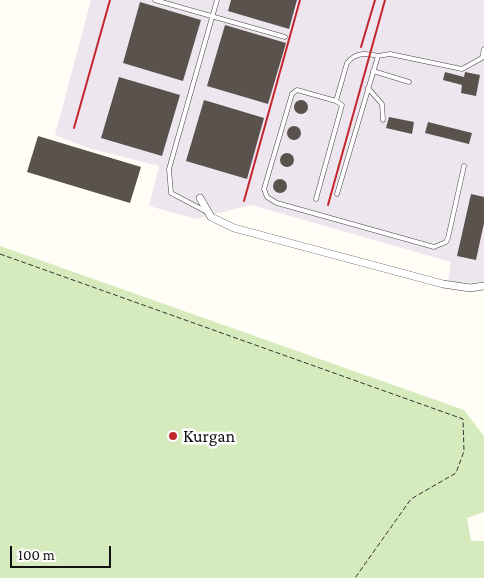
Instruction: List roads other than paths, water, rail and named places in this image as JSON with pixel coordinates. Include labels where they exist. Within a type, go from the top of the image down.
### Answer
[{"type":"street","points":[[200,198],[212,217],[234,228],[456,287],[484,286]]},
{"type":"lane","points":[[155,0],[285,37]]},
{"type":"lane","points":[[209,213],[171,193],[169,169],[217,0]]},
{"type":"lane","points":[[336,101],[347,63],[362,53],[378,56],[390,54],[462,69],[482,58],[484,49]]},
{"type":"lane","points":[[337,194],[378,56]]},
{"type":"lane","points":[[373,71],[409,82]]},
{"type":"lane","points":[[368,88],[382,104],[384,120]]},
{"type":"lane","points":[[316,199],[342,105],[336,101],[297,90],[292,94],[264,189],[270,201],[434,247],[442,244],[448,238],[464,166]]},
{"type":"railway","points":[[74,128],[110,0]]},
{"type":"railway","points":[[244,201],[300,0]]},
{"type":"railway","points":[[361,47],[375,0]]},
{"type":"railway","points":[[328,205],[385,0]]},
{"type":"place","name":"Kurgan","points":[[173,436]]}]
